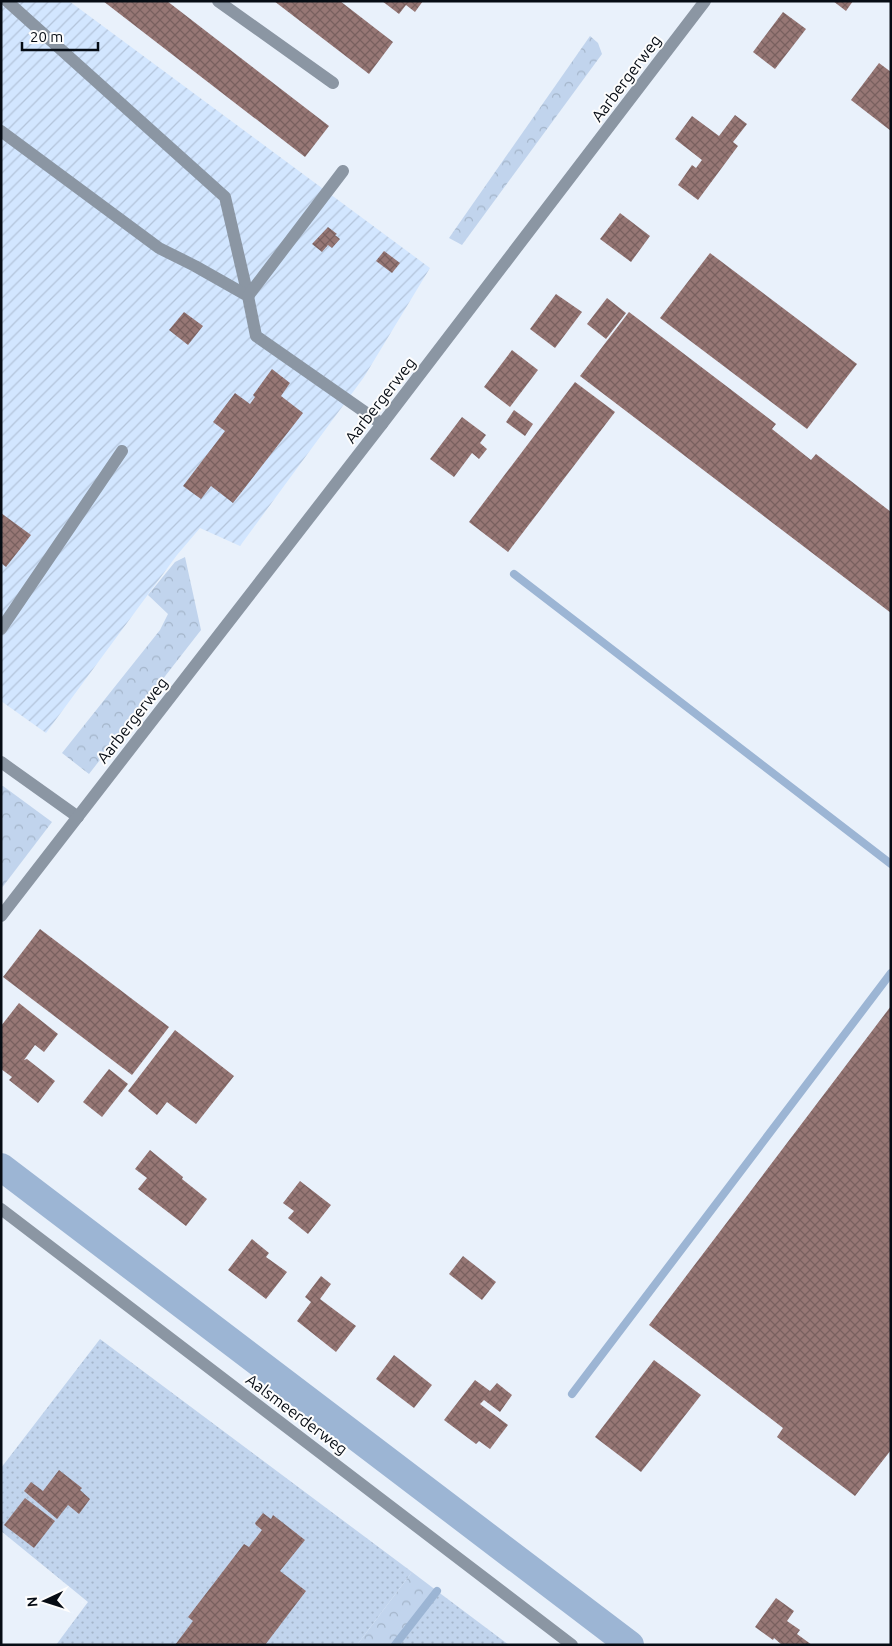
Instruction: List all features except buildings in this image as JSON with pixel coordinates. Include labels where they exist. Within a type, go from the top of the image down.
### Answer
[{"type":"street","points":[[7,1],[225,197],[256,336],[382,424]]},
{"type":"street","points":[[218,1],[333,83]]},
{"type":"street","name":"Aarbergerweg","points":[[1,916],[382,424],[705,1]]},
{"type":"street","points":[[1,132],[158,248],[195,266],[248,296]]},
{"type":"street","points":[[248,296],[343,171]]},
{"type":"street","points":[[1,628],[122,451]]},
{"type":"street","points":[[1,762],[78,816]]},
{"type":"street","name":"Aalsmeerderweg","points":[[1,1209],[572,1645]]},
{"type":"shaded area","points":[[1,1],[69,1],[430,268],[364,377],[240,546],[200,528],[177,555],[46,733],[1,701]]},
{"type":"green space","points":[[590,36],[598,43],[602,54],[462,245],[449,238]]},
{"type":"green space","points":[[185,557],[201,630],[89,774],[62,753],[160,630],[168,614],[148,595],[175,562]]},
{"type":"green space","points":[[1,786],[52,822],[1,889]]},
{"type":"green space","points":[[100,1339],[412,1572],[357,1645],[56,1645],[88,1602],[1,1531],[1,1468]]},
{"type":"green space","points":[[412,1572],[437,1591],[395,1645],[357,1645]]},
{"type":"green space","points":[[437,1591],[509,1645],[395,1645]]},
{"type":"waterway","points":[[514,574],[891,864]]},
{"type":"waterway","points":[[572,1394],[891,973]]},
{"type":"waterway","points":[[1,1167],[630,1645]]},
{"type":"waterway","points":[[395,1645],[437,1591]]}]
